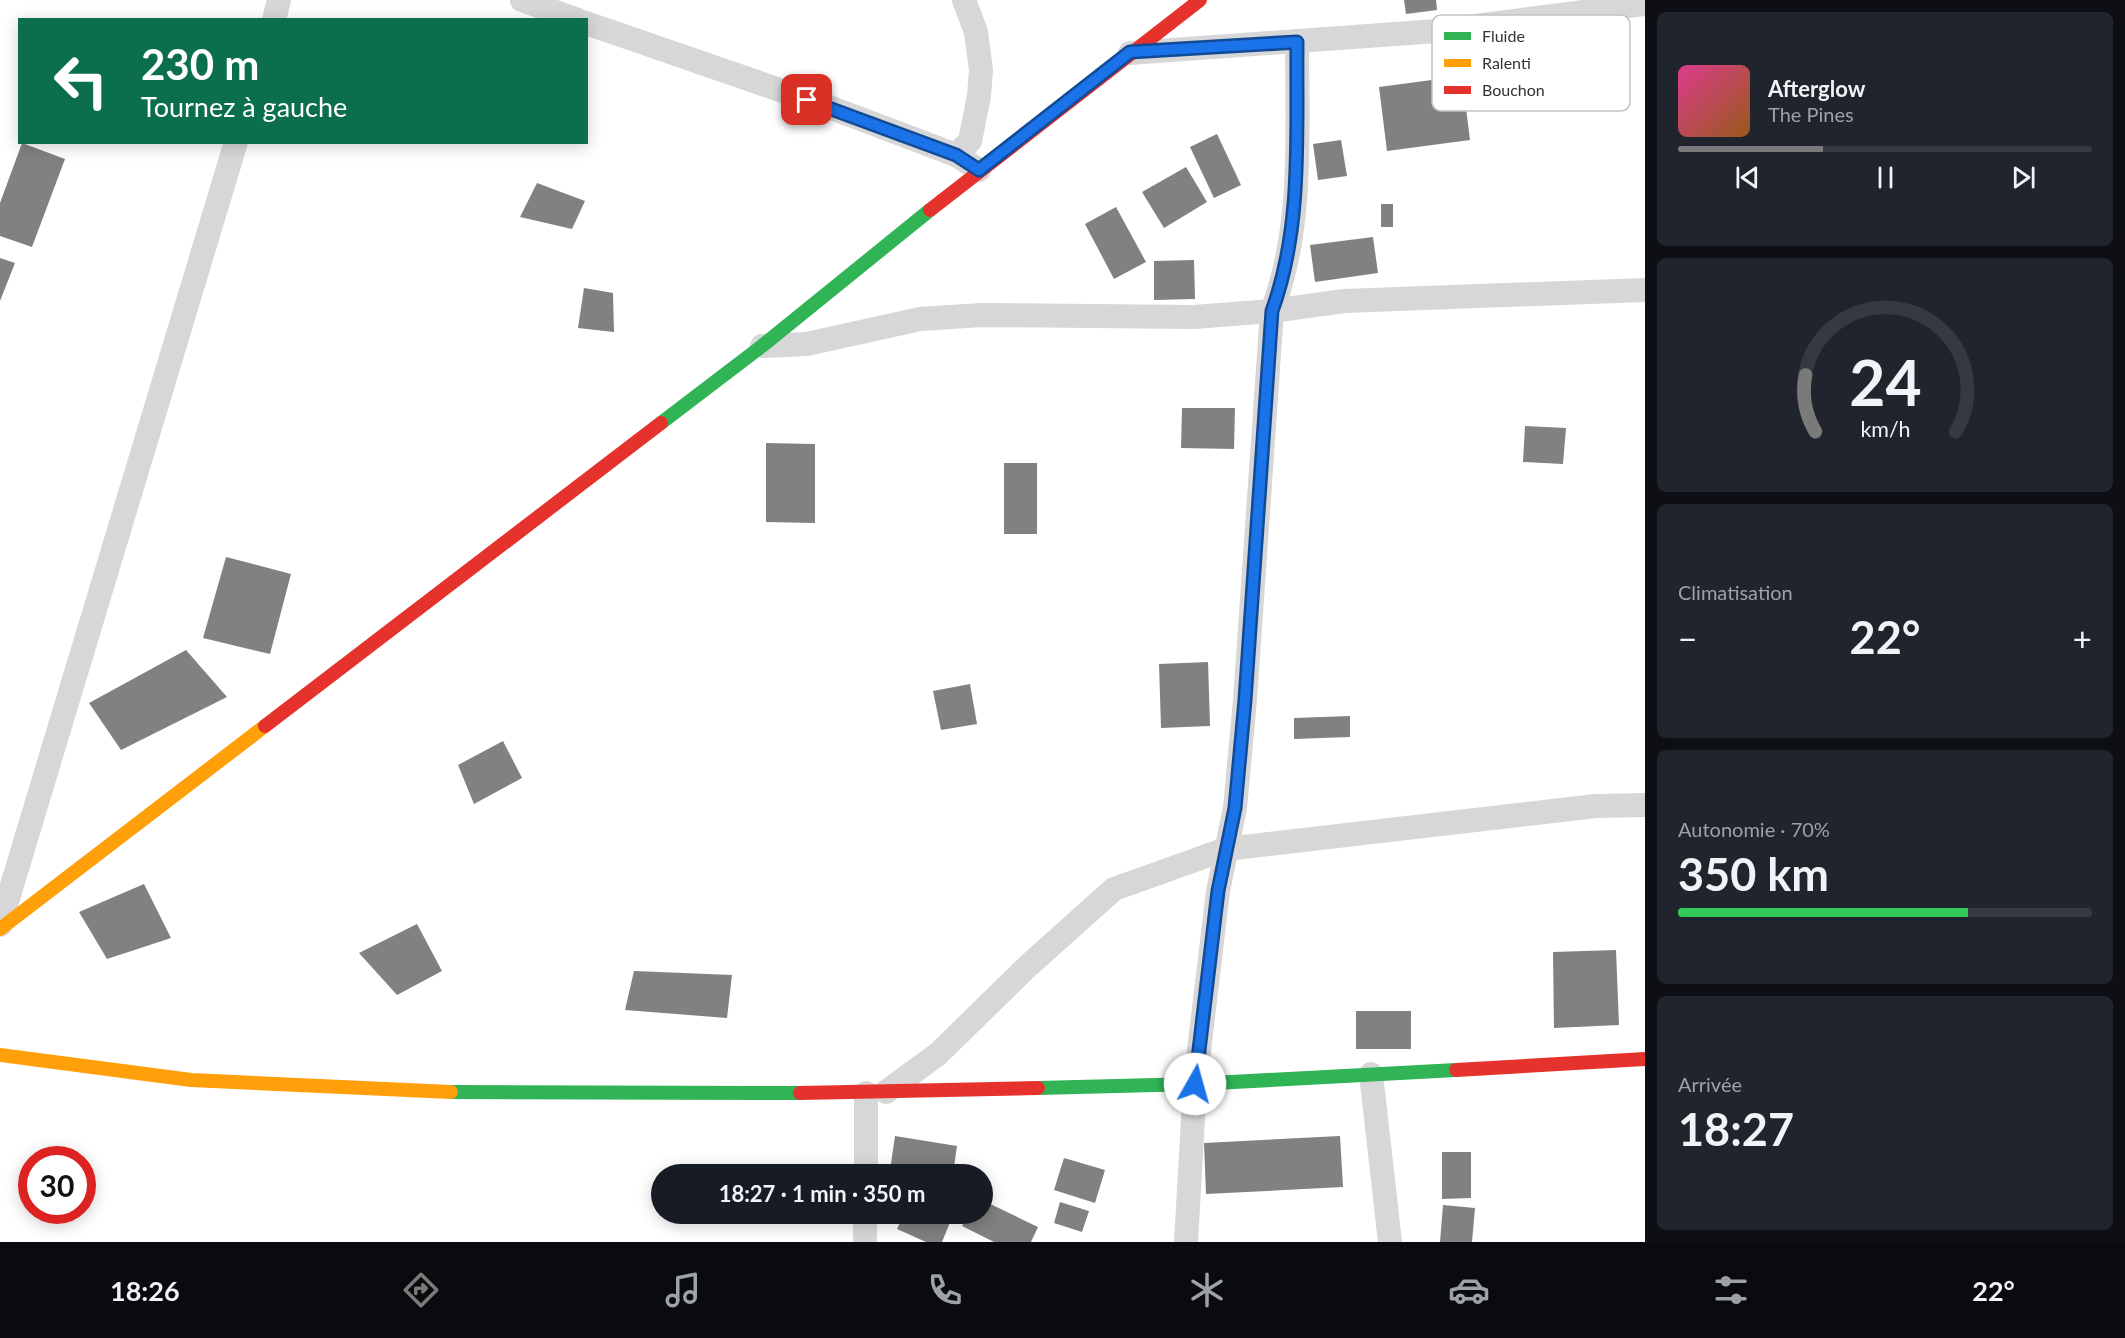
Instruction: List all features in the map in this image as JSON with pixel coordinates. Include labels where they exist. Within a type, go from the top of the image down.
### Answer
[{"type":"street","points":[[274,18],[279,0]]},
{"type":"street","points":[[522,0],[572,18]]},
{"type":"street","points":[[956,155],[970,141],[981,70],[976,32],[964,0]]},
{"type":"street","points":[[0,927],[762,346],[979,170],[1200,0]]},
{"type":"street","points":[[1560,15],[1645,4]]},
{"type":"street","points":[[588,23],[829,107],[956,155],[979,170]]},
{"type":"street","points":[[1130,52],[1432,31]]},
{"type":"street","points":[[1186,1242],[1195,1084],[1218,891],[1235,808],[1245,700],[1272,311],[1284,279],[1292,237],[1297,42]]},
{"type":"street","points":[[0,927],[236,144]]},
{"type":"street","points":[[762,346],[807,344],[920,319],[982,315],[1194,317],[1272,311],[1344,301],[1645,290]]},
{"type":"street","points":[[876,1093],[938,1054],[1028,966],[1114,889],[1226,849],[1596,806],[1645,805]]},
{"type":"street","points":[[0,1055],[191,1080],[443,1092],[876,1093],[1195,1084],[1645,1059]]},
{"type":"street","points":[[1371,1074],[1390,1242]]},
{"type":"street","points":[[867,1164],[876,1093]]},
{"type":"street","points":[[865,1224],[865,1242]]},
{"type":"building","points":[[1404,0],[1436,0],[1437,10],[1406,14]]},
{"type":"building","points":[[1432,80],[1432,111],[1466,111],[1470,140],[1387,151],[1379,87]]},
{"type":"building","points":[[1217,134],[1241,185],[1214,198],[1190,147]]},
{"type":"building","points":[[1341,140],[1347,176],[1318,180],[1313,144]]},
{"type":"building","points":[[22,144],[65,159],[32,247],[0,236],[0,203]]},
{"type":"building","points":[[1186,167],[1207,202],[1164,228],[1142,192]]},
{"type":"building","points":[[537,183],[585,201],[572,229],[520,217]]},
{"type":"building","points":[[1381,204],[1393,204],[1393,227],[1381,227]]},
{"type":"building","points":[[1116,207],[1146,262],[1114,279],[1085,224]]},
{"type":"building","points":[[1373,237],[1378,273],[1315,282],[1310,245]]},
{"type":"building","points":[[0,258],[15,263],[0,301]]},
{"type":"building","points":[[1194,260],[1195,299],[1154,300],[1154,261]]},
{"type":"building","points":[[584,288],[613,293],[614,332],[578,328]]},
{"type":"building","points":[[1182,408],[1235,408],[1234,449],[1181,448]]},
{"type":"building","points":[[1525,426],[1566,428],[1563,464],[1523,462]]},
{"type":"building","points":[[766,443],[815,444],[815,523],[766,522]]},
{"type":"building","points":[[1004,463],[1037,463],[1037,534],[1004,534]]},
{"type":"building","points":[[226,557],[291,574],[270,654],[203,638]]},
{"type":"building","points":[[186,650],[227,697],[121,750],[89,703]]},
{"type":"building","points":[[1208,662],[1210,726],[1161,728],[1159,664]]},
{"type":"building","points":[[970,684],[977,724],[941,730],[933,691]]},
{"type":"building","points":[[1350,716],[1350,737],[1294,739],[1294,718]]},
{"type":"building","points":[[503,741],[522,778],[474,804],[458,765]]},
{"type":"building","points":[[144,884],[171,938],[107,959],[79,912]]},
{"type":"building","points":[[417,924],[442,971],[397,995],[359,953]]},
{"type":"building","points":[[1616,950],[1619,1025],[1554,1028],[1553,952]]},
{"type":"building","points":[[634,971],[732,975],[727,1018],[625,1010]]},
{"type":"building","points":[[1356,1011],[1411,1011],[1411,1049],[1356,1049]]},
{"type":"building","points":[[895,1136],[957,1146],[954,1164],[891,1164]]},
{"type":"building","points":[[1340,1136],[1343,1187],[1206,1194],[1204,1143]]},
{"type":"building","points":[[1442,1152],[1471,1152],[1471,1198],[1442,1199]]},
{"type":"building","points":[[1064,1158],[1105,1170],[1095,1203],[1054,1190]]},
{"type":"building","points":[[1060,1202],[1089,1211],[1082,1232],[1054,1223]]},
{"type":"building","points":[[993,1205],[1038,1227],[1031,1242],[994,1242],[962,1226],[963,1224],[993,1224]]},
{"type":"building","points":[[1443,1205],[1475,1208],[1472,1242],[1440,1242]]},
{"type":"building","points":[[899,1224],[949,1224],[942,1242],[926,1242],[897,1229]]},
{"type":"traffic: fast","points":[[661,423],[762,346],[930,210]]},
{"type":"traffic: fast","points":[[1038,1088],[1195,1084],[1456,1070]]},
{"type":"traffic: fast","points":[[451,1092],[800,1093]]},
{"type":"traffic: slow","points":[[0,929],[265,726]]},
{"type":"traffic: slow","points":[[0,1055],[191,1080],[451,1092]]},
{"type":"traffic: jam","points":[[930,210],[1200,0]]},
{"type":"traffic: jam","points":[[265,726],[661,423]]},
{"type":"traffic: jam","points":[[1456,1070],[1645,1059]]},
{"type":"traffic: jam","points":[[800,1093],[1038,1088]]},
{"type":"route","points":[[807,100],[956,155],[979,170],[1130,52],[1297,42],[1297,126],[1292,237],[1284,279],[1272,311],[1245,700],[1235,808],[1218,891],[1195,1084]]}]
